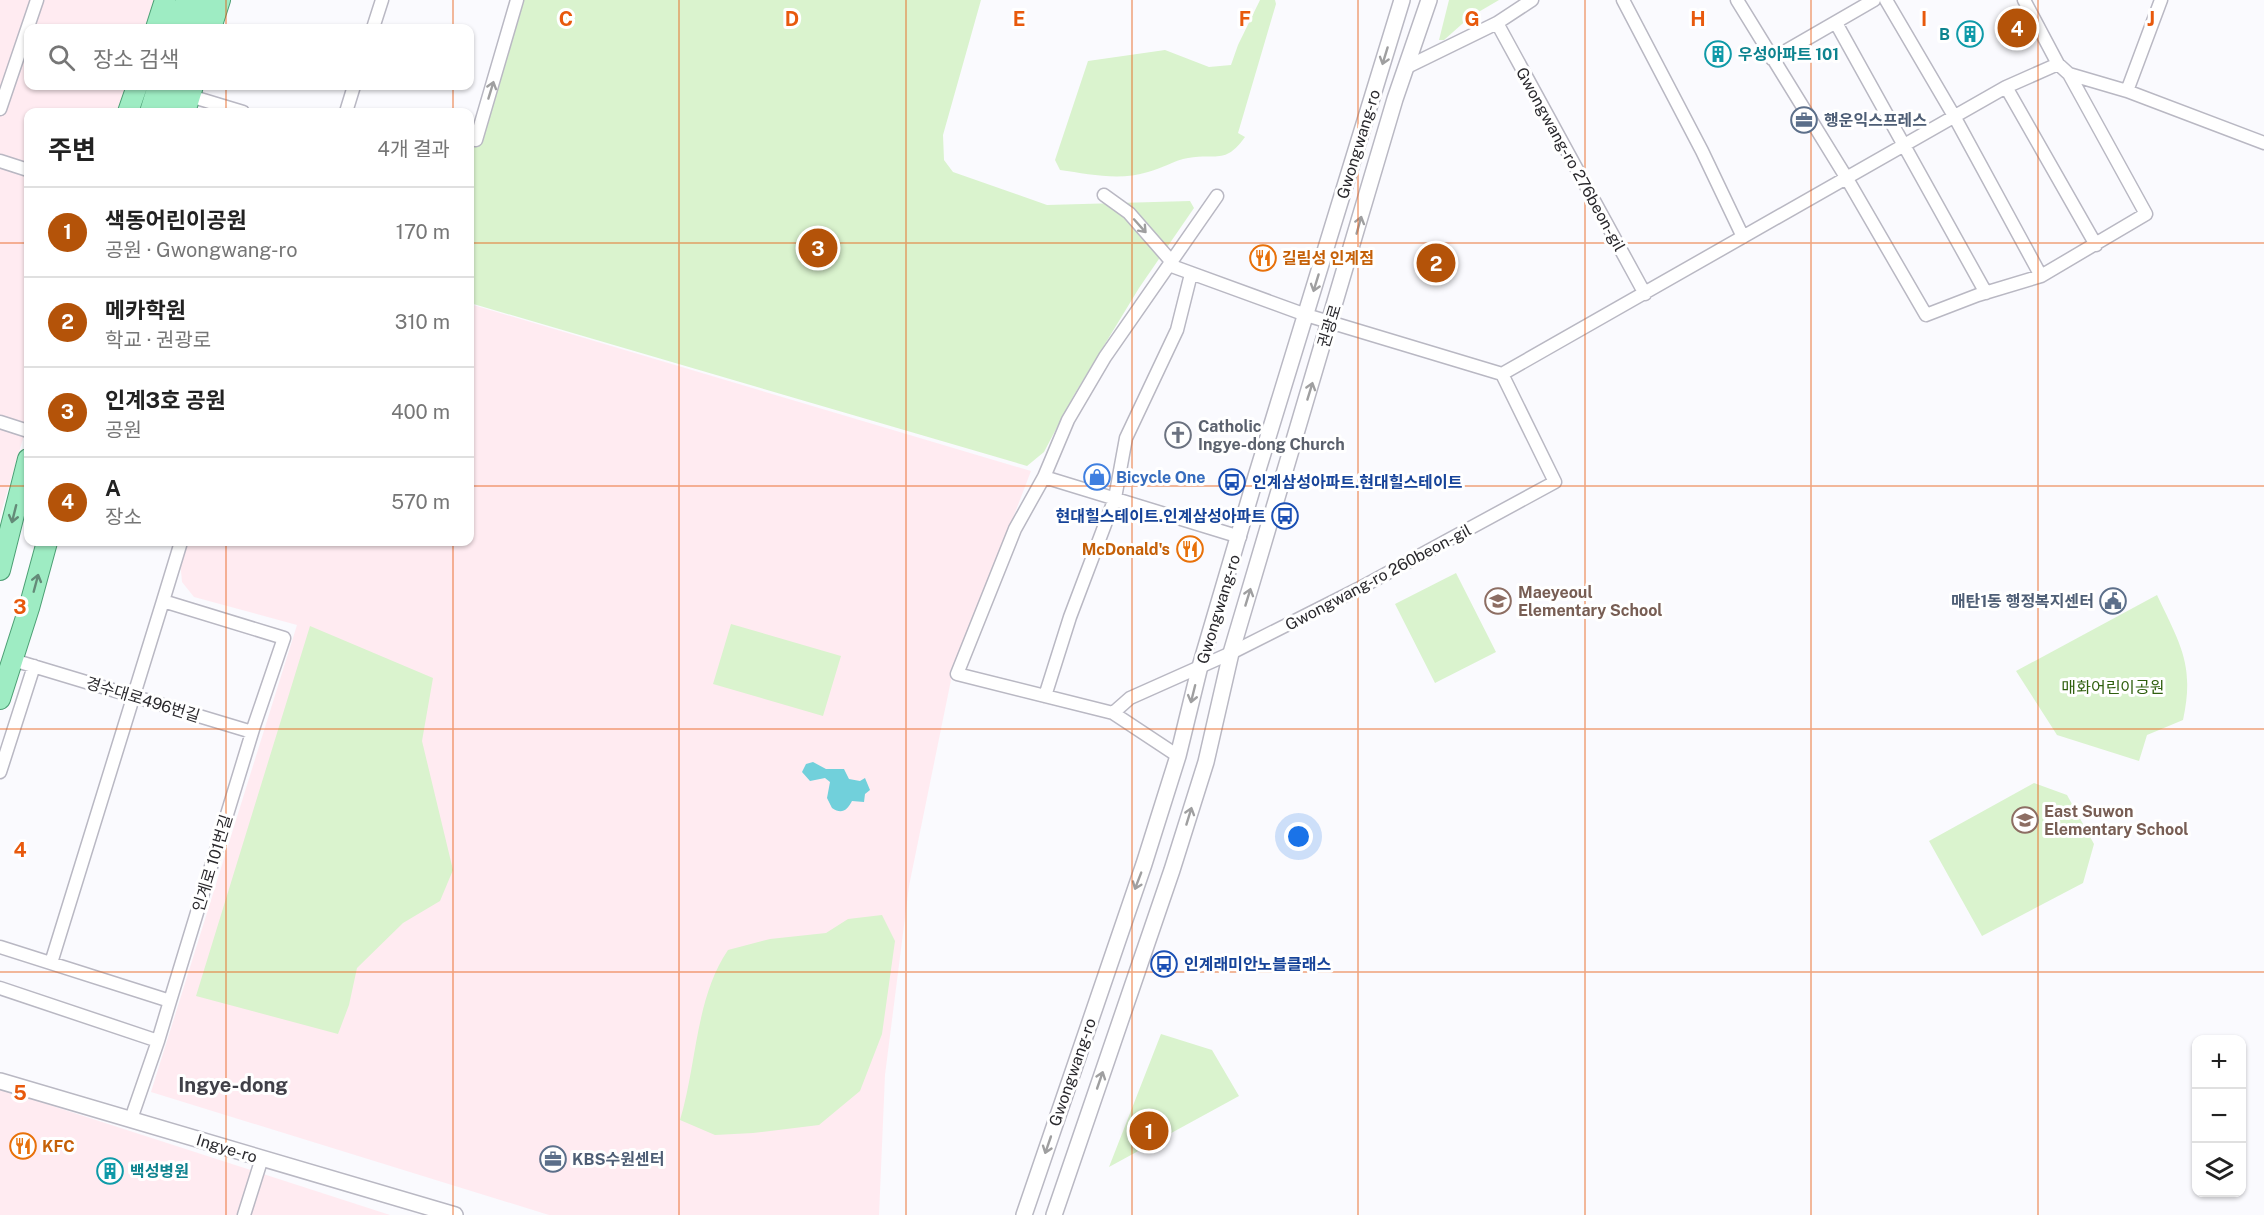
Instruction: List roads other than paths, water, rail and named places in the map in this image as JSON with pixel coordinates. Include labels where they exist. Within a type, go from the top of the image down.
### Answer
[{"type":"main road","points":[[157,24],[165,0]]},
{"type":"main road","points":[[177,24],[186,0]]},
{"type":"main road","points":[[196,24],[205,0]]},
{"type":"main road","points":[[212,24],[220,0]]},
{"type":"main road","points":[[129,108],[136,90]]},
{"type":"main road","points":[[151,108],[157,90]]},
{"type":"main road","points":[[172,108],[186,95]]},
{"type":"main road","points":[[0,570],[24,475]]},
{"type":"main road","points":[[0,699],[46,546]]},
{"type":"street","points":[[29,24],[37,0]]},
{"type":"street","points":[[374,24],[382,0]]},
{"type":"street","points":[[474,140],[476,140],[517,0]]},
{"type":"street","name":"Gwongwang-ro","points":[[1024,1215],[1144,864],[1178,756],[1199,669],[1402,0]]},
{"type":"street","name":"권광로","points":[[1054,1215],[1206,762],[1231,654],[1429,0]]},
{"type":"street","points":[[1407,67],[1497,23],[1532,0]]},
{"type":"street","points":[[1623,0],[1702,151],[1743,237]]},
{"type":"street","points":[[1737,0],[1846,177],[1926,315],[2041,276],[2146,214],[2069,74],[2058,64],[2024,0]]},
{"type":"street","points":[[1772,59],[1874,0]]},
{"type":"street","points":[[1886,0],[1954,116],[2041,276]]},
{"type":"street","points":[[2127,91],[2161,0]]},
{"type":"street","name":"Gwongwang-ro 276beon-gil","points":[[1497,23],[1645,294]]},
{"type":"street","points":[[1836,23],[1986,293]]},
{"type":"street","points":[[0,110],[24,39]]},
{"type":"street","points":[[1104,195],[1129,213],[1170,263],[1191,274],[1306,315],[1502,374],[2006,87],[2058,64]]},
{"type":"street","points":[[2069,74],[2127,91],[2264,143]]},
{"type":"street","points":[[2006,87],[2096,244]]},
{"type":"street","points":[[347,108],[353,90]]},
{"type":"street","points":[[186,95],[230,108]]},
{"type":"street","points":[[0,161],[24,169]]},
{"type":"street","points":[[1178,756],[1113,713],[957,674],[1015,529],[1044,477],[1068,420],[1105,357],[1217,196]]},
{"type":"street","points":[[1045,696],[1070,617],[1115,498],[1126,438],[1177,330],[1191,274]]},
{"type":"street","name":"Gwongwang-ro 260beon-gil","points":[[1113,713],[1139,694],[1231,654],[1358,589],[1555,482],[1502,374]]},
{"type":"street","points":[[0,422],[24,429]]},
{"type":"street","points":[[1044,477],[1239,537]]},
{"type":"street","points":[[51,963],[180,546]]},
{"type":"street","name":"인계로 101번길","points":[[158,1041],[253,729],[284,638],[163,601]]},
{"type":"street","name":"경수대로496번길","points":[[13,660],[253,729]]},
{"type":"street","points":[[0,772],[34,666]]},
{"type":"street","points":[[0,947],[170,1001]]},
{"type":"street","points":[[0,988],[158,1041],[131,1119]]},
{"type":"street","name":"Ingye-ro","points":[[0,1081],[454,1215]]},
{"type":"street","points":[[244,1215],[262,1158]]},
{"type":"water","points":[[813,762],[826,769],[844,769],[849,779],[860,781],[865,778],[870,790],[865,794],[864,802],[852,801],[846,809],[841,811],[832,808],[827,798],[830,782],[825,778],[810,781],[802,772],[806,764]]},
{"type":"place","name":"A","points":[[2017,28]]},
{"type":"place","name":"B","points":[[1970,34]]},
{"type":"place","name":"우성아파트 101","points":[[1718,54]]},
{"type":"place","name":"행운익스프레스","points":[[1804,120]]},
{"type":"place","name":"인계3호 공원","points":[[818,248]]},
{"type":"place","name":"길림성 인계점","points":[[1263,258]]},
{"type":"place","name":"메카학원","points":[[1436,263]]},
{"type":"place","name":"Catholic Ingye-dong Church","points":[[1178,435]]},
{"type":"place","name":"Bicycle One","points":[[1097,477]]},
{"type":"place","name":"인계삼성아파트.현대힐스테이트","points":[[1232,482]]},
{"type":"place","name":"현대힐스테이트.인계삼성아파트","points":[[1285,516]]},
{"type":"place","name":"McDonald's","points":[[1190,549]]},
{"type":"place","name":"Maeyeoul Elementary School","points":[[1498,601]]},
{"type":"place","name":"매탄1동 행정복지센터","points":[[2113,601]]},
{"type":"place","name":"East Suwon Elementary School","points":[[2025,820]]},
{"type":"place","name":"인계래미안노블클래스","points":[[1164,964]]},
{"type":"place","name":"색동어린이공원","points":[[1149,1131]]},
{"type":"place","name":"KFC","points":[[23,1146]]},
{"type":"place","name":"KBS수원센터","points":[[553,1159]]},
{"type":"place","name":"백성병원","points":[[110,1171]]},
{"type":"district","name":"Ingye-dong","points":[[233,1085]]},
{"type":"park label","name":"매화어린이공원","points":[[2113,687]]}]
